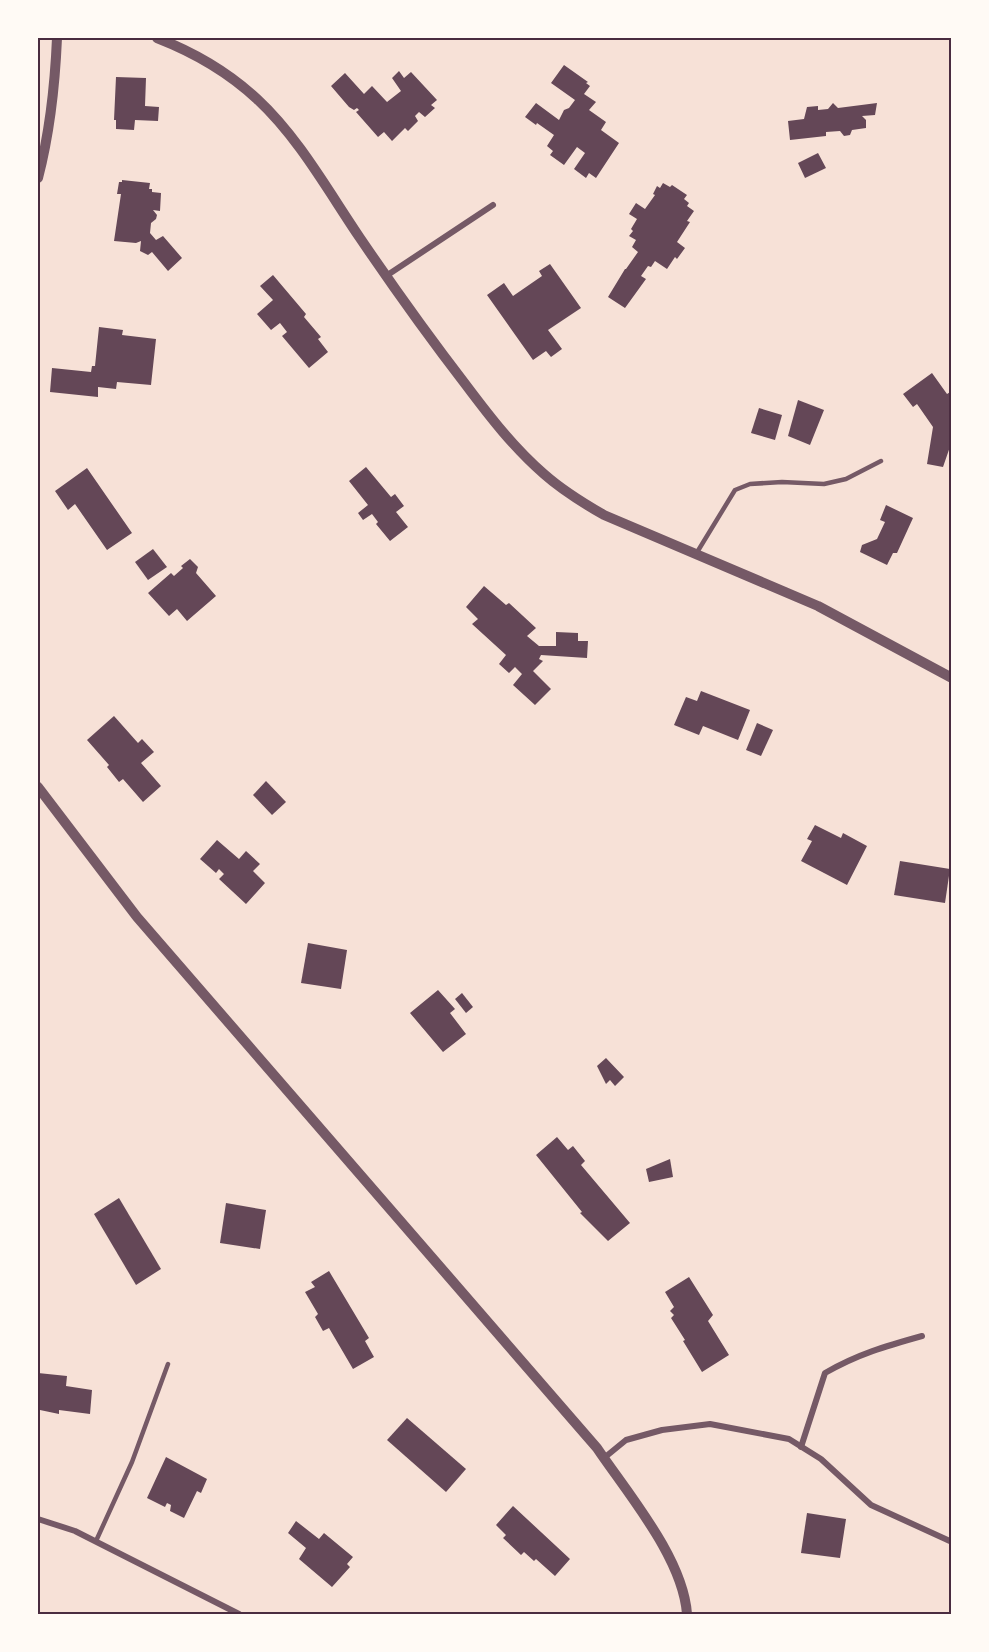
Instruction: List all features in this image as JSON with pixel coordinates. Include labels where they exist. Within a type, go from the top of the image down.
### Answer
[{"type":"street","points":[[38,178],[55,82],[57,38]]},
{"type":"street","points":[[157,38],[178,46],[218,68],[258,99],[294,141],[415,319],[494,421],[520,452],[545,475],[574,497],[604,515],[818,606],[951,678]]},
{"type":"street","points":[[386,276],[493,205]]},
{"type":"street","points":[[38,787],[137,917],[604,1458],[659,1538],[677,1575],[687,1614]]},
{"type":"street","points":[[801,1447],[825,1373],[859,1355],[922,1336]]},
{"type":"street","points":[[604,1458],[626,1440],[662,1430],[710,1424],[789,1439],[821,1459],[871,1504],[951,1542]]},
{"type":"street","points":[[38,1519],[75,1531],[239,1614]]},
{"type":"lane","points":[[696,554],[735,490],[750,484],[782,482],[824,484],[846,479],[881,461]]},
{"type":"lane","points":[[96,1541],[132,1462],[168,1364]]},
{"type":"building","points":[[564,65],[588,82],[586,83],[590,86],[584,94],[596,102],[589,110],[606,122],[601,130],[619,143],[596,178],[589,173],[586,178],[574,169],[585,153],[577,147],[564,165],[550,155],[553,151],[547,146],[554,135],[525,117],[536,103],[559,120],[564,110],[569,108],[575,100],[551,83]]},
{"type":"building","points":[[399,71],[404,78],[411,72],[437,100],[431,105],[435,108],[425,117],[419,112],[415,116],[418,121],[408,131],[405,128],[392,141],[384,132],[378,137],[356,112],[359,110],[349,107],[331,86],[345,73],[364,94],[372,86],[387,102],[401,91],[392,78]]},
{"type":"building","points":[[116,77],[146,78],[145,106],[159,107],[158,121],[135,120],[134,130],[116,129],[116,120],[114,120]]},
{"type":"building","points":[[833,103],[838,108],[877,103],[875,115],[862,116],[866,120],[866,128],[852,130],[850,135],[844,136],[840,131],[826,132],[826,136],[790,140],[788,121],[804,119],[807,107],[818,106],[818,110],[828,109]]},
{"type":"building","points":[[818,153],[826,168],[805,178],[798,163]]},
{"type":"building","points":[[122,180],[150,183],[149,189],[152,189],[152,192],[161,193],[160,211],[153,210],[157,215],[151,223],[150,233],[156,240],[163,236],[182,258],[168,271],[152,252],[148,255],[140,251],[141,241],[136,243],[114,241],[121,194],[117,194],[119,182]]},
{"type":"building","points":[[663,183],[670,187],[672,185],[687,195],[684,199],[689,203],[687,206],[694,211],[677,242],[685,248],[667,269],[655,261],[651,267],[648,266],[641,276],[646,279],[625,308],[608,297],[638,252],[632,247],[636,240],[629,236],[637,219],[629,214],[636,203],[645,209],[655,195],[653,194],[657,186],[660,188]]},
{"type":"building","points":[[550,264],[581,308],[548,330],[562,349],[551,357],[546,351],[533,360],[487,295],[504,283],[513,296],[542,276],[539,271]]},
{"type":"building","points":[[273,275],[306,314],[304,317],[321,337],[318,339],[328,352],[309,368],[282,336],[287,332],[280,323],[271,330],[257,314],[273,300],[260,286]]},
{"type":"building","points":[[99,327],[123,330],[122,335],[156,339],[151,385],[117,382],[116,389],[98,387],[98,397],[50,392],[52,368],[91,372],[92,366],[95,366]]},
{"type":"building","points":[[932,373],[947,394],[952,391],[952,441],[943,467],[927,464],[933,427],[917,404],[913,407],[903,394]]},
{"type":"building","points":[[798,400],[824,410],[810,445],[788,436]]},
{"type":"building","points":[[759,408],[782,415],[775,440],[751,433]]},
{"type":"building","points":[[366,467],[391,497],[395,494],[404,506],[396,512],[408,527],[390,541],[376,524],[378,522],[372,514],[363,520],[358,513],[368,505],[349,481]]},
{"type":"building","points":[[87,468],[132,533],[107,550],[75,504],[68,510],[55,491]]},
{"type":"building","points":[[886,505],[913,518],[897,553],[893,553],[887,565],[860,552],[862,545],[877,539],[885,522],[880,520]]},
{"type":"building","points":[[153,549],[167,567],[148,580],[135,562]]},
{"type":"building","points":[[190,559],[198,567],[196,573],[216,596],[187,621],[177,609],[169,616],[148,593],[171,573],[174,576]]},
{"type":"building","points":[[484,586],[506,605],[509,603],[536,628],[527,636],[539,646],[556,646],[556,632],[578,633],[578,641],[588,641],[587,658],[541,655],[539,659],[543,661],[533,671],[551,689],[535,705],[513,685],[522,674],[515,667],[509,673],[499,664],[506,655],[472,624],[478,619],[466,607]]},
{"type":"building","points":[[701,691],[750,710],[738,740],[703,726],[699,735],[674,725],[686,697],[697,701]]},
{"type":"building","points":[[114,716],[138,743],[142,739],[154,752],[141,763],[161,786],[143,802],[123,779],[119,782],[107,767],[109,765],[87,740]]},
{"type":"building","points":[[757,723],[773,730],[761,756],[746,750]]},
{"type":"building","points":[[266,781],[286,802],[272,815],[253,795]]},
{"type":"building","points":[[815,825],[841,838],[843,833],[867,846],[847,885],[801,861],[812,841],[807,839]]},
{"type":"building","points":[[217,840],[239,859],[246,851],[260,864],[253,871],[265,883],[246,904],[219,879],[224,874],[219,869],[216,873],[200,859]]},
{"type":"building","points":[[900,861],[950,869],[945,903],[894,895]]},
{"type":"building","points":[[308,943],[347,950],[341,989],[301,983]]},
{"type":"building","points":[[438,990],[455,1009],[450,1013],[466,1034],[443,1052],[410,1013]]},
{"type":"building","points":[[462,993],[473,1007],[466,1013],[455,999]]},
{"type":"building","points":[[606,1058],[624,1077],[615,1086],[610,1080],[606,1084],[597,1066]]},
{"type":"building","points":[[557,1137],[568,1150],[573,1146],[585,1161],[581,1165],[630,1223],[608,1241],[580,1213],[582,1212],[536,1155]]},
{"type":"building","points":[[670,1159],[673,1177],[649,1182],[646,1169]]},
{"type":"building","points":[[119,1198],[161,1269],[136,1285],[94,1214]]},
{"type":"building","points":[[226,1203],[266,1210],[260,1249],[220,1243]]},
{"type":"building","points":[[329,1271],[369,1338],[365,1341],[374,1357],[353,1369],[329,1328],[323,1331],[315,1317],[318,1314],[305,1292],[315,1287],[311,1282]]},
{"type":"building","points":[[689,1277],[713,1315],[708,1321],[729,1355],[702,1372],[671,1318],[674,1315],[670,1311],[674,1307],[665,1292]]},
{"type":"building","points":[[38,1373],[67,1376],[66,1386],[92,1390],[90,1414],[59,1410],[59,1414],[40,1410],[38,1407]]},
{"type":"building","points":[[407,1418],[466,1469],[446,1492],[387,1440]]},
{"type":"building","points":[[166,1457],[207,1479],[201,1493],[197,1491],[184,1518],[170,1511],[171,1505],[167,1503],[165,1507],[147,1498]]},
{"type":"building","points":[[513,1506],[570,1559],[555,1576],[536,1559],[534,1561],[524,1552],[521,1555],[503,1538],[506,1535],[496,1525]]},
{"type":"building","points":[[807,1513],[846,1519],[840,1558],[801,1553]]},
{"type":"building","points":[[296,1521],[319,1539],[324,1533],[353,1557],[347,1564],[350,1567],[332,1587],[299,1559],[306,1548],[288,1533]]}]
